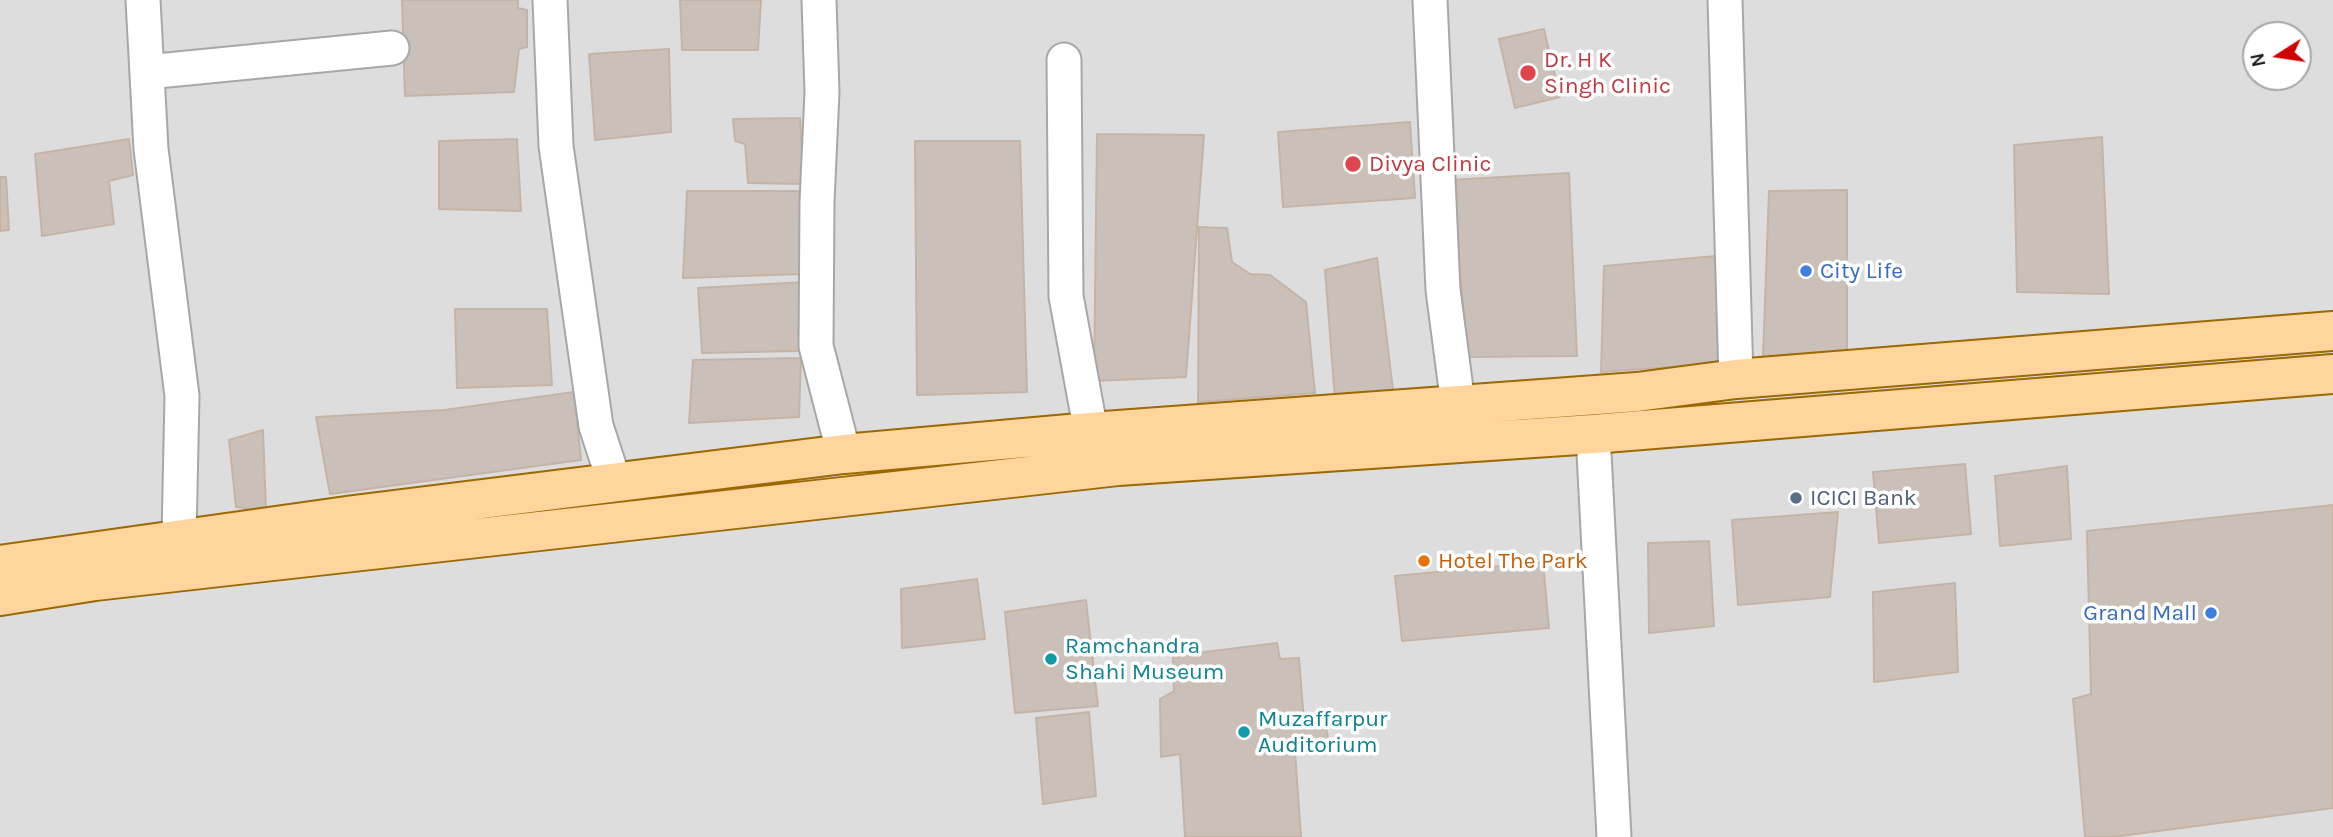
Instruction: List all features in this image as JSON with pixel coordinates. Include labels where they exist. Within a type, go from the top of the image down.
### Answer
[{"type":"main road","points":[[0,565],[179,538],[844,454],[1091,432],[1637,392],[1736,379],[2333,331]]},
{"type":"main road","points":[[0,596],[95,581],[1118,466],[1593,434],[2333,374]]},
{"type":"street","points":[[143,0],[151,149],[182,396],[179,538]]},
{"type":"street","points":[[550,0],[556,146],[596,426],[614,481]]},
{"type":"street","points":[[818,0],[821,92],[816,346],[844,454]]},
{"type":"street","points":[[1430,0],[1443,290],[1458,404]]},
{"type":"street","points":[[1725,0],[1736,379]]},
{"type":"street","points":[[147,72],[392,48]]},
{"type":"street","points":[[1064,60],[1066,296],[1091,432]]},
{"type":"street","points":[[1593,434],[1614,837]]},
{"type":"shaded area","points":[[0,0],[2333,0],[2333,837],[0,837]]},
{"type":"building","points":[[402,0],[518,0],[518,8],[527,10],[527,47],[519,49],[514,92],[405,96]]},
{"type":"building","points":[[680,0],[761,0],[758,50],[682,50]]},
{"type":"building","points":[[1544,29],[1560,97],[1515,108],[1499,39]]},
{"type":"building","points":[[669,49],[671,132],[595,140],[589,54]]},
{"type":"building","points":[[800,118],[804,184],[748,183],[745,144],[735,141],[733,119]]},
{"type":"building","points":[[1410,122],[1415,198],[1283,207],[1278,132]]},
{"type":"building","points":[[1097,134],[1204,135],[1186,377],[1094,381]]},
{"type":"building","points":[[2102,137],[2109,294],[2017,292],[2014,145]]},
{"type":"building","points":[[129,139],[133,175],[109,181],[114,224],[42,236],[35,154]]},
{"type":"building","points":[[517,139],[521,211],[439,209],[439,141]]},
{"type":"building","points":[[915,141],[1020,141],[1027,392],[917,395]]},
{"type":"building","points":[[1569,173],[1577,356],[1468,357],[1451,180]]},
{"type":"building","points":[[0,177],[6,177],[9,230],[0,231]]},
{"type":"building","name":"City Life","points":[[1847,190],[1847,352],[1763,356],[1769,191]]},
{"type":"building","points":[[687,191],[804,191],[803,274],[683,278]]},
{"type":"building","points":[[1199,227],[1227,228],[1232,262],[1250,274],[1270,275],[1306,302],[1315,393],[1198,402]]},
{"type":"building","points":[[1716,256],[1720,363],[1601,372],[1604,266]]},
{"type":"building","points":[[1377,258],[1393,390],[1335,399],[1325,270]]},
{"type":"building","points":[[804,282],[799,351],[702,353],[698,288]]},
{"type":"building","points":[[455,309],[547,309],[552,385],[457,388]]},
{"type":"building","points":[[801,358],[799,417],[689,423],[693,360]]},
{"type":"building","points":[[574,392],[581,460],[330,494],[316,417],[444,410]]},
{"type":"building","points":[[263,430],[266,511],[236,507],[229,440]]},
{"type":"building","points":[[1965,464],[1971,534],[1879,543],[1873,472]]},
{"type":"building","points":[[2067,466],[2071,539],[2000,546],[1995,476]]},
{"type":"building","name":"Grand Mall","points":[[2333,505],[2333,808],[2113,837],[2085,837],[2073,699],[2091,694],[2087,531]]},
{"type":"building","points":[[1838,512],[1830,597],[1738,605],[1732,520]]},
{"type":"building","points":[[1709,541],[1714,626],[1649,633],[1648,543]]},
{"type":"building","points":[[1543,562],[1549,628],[1402,641],[1395,576]]},
{"type":"building","points":[[977,579],[985,639],[902,648],[901,589]]},
{"type":"building","points":[[1955,583],[1958,672],[1874,682],[1873,592]]},
{"type":"building","name":"Ramchandra Shahi Museum","points":[[1086,600],[1098,706],[1015,713],[1005,612]]},
{"type":"building","name":"Muzaffarpur Auditorium","points":[[1277,643],[1280,659],[1299,658],[1304,722],[1325,721],[1329,743],[1295,752],[1301,837],[1185,837],[1180,754],[1161,757],[1160,699],[1174,691],[1173,656]]},
{"type":"building","points":[[1089,712],[1096,796],[1043,804],[1036,718]]},
{"type":"place","name":"Dr. H K Singh Clinic","points":[[1528,73]]},
{"type":"place","name":"Divya Clinic","points":[[1353,164]]},
{"type":"place","name":"City Life","points":[[1806,271]]},
{"type":"place","name":"ICICI Bank","points":[[1796,498]]},
{"type":"place","name":"Hotel The Park","points":[[1424,561]]},
{"type":"place","name":"Grand Mall","points":[[2211,613]]},
{"type":"place","name":"Ramchandra Shahi Museum","points":[[1051,659]]},
{"type":"place","name":"Muzaffarpur Auditorium","points":[[1244,732]]}]
